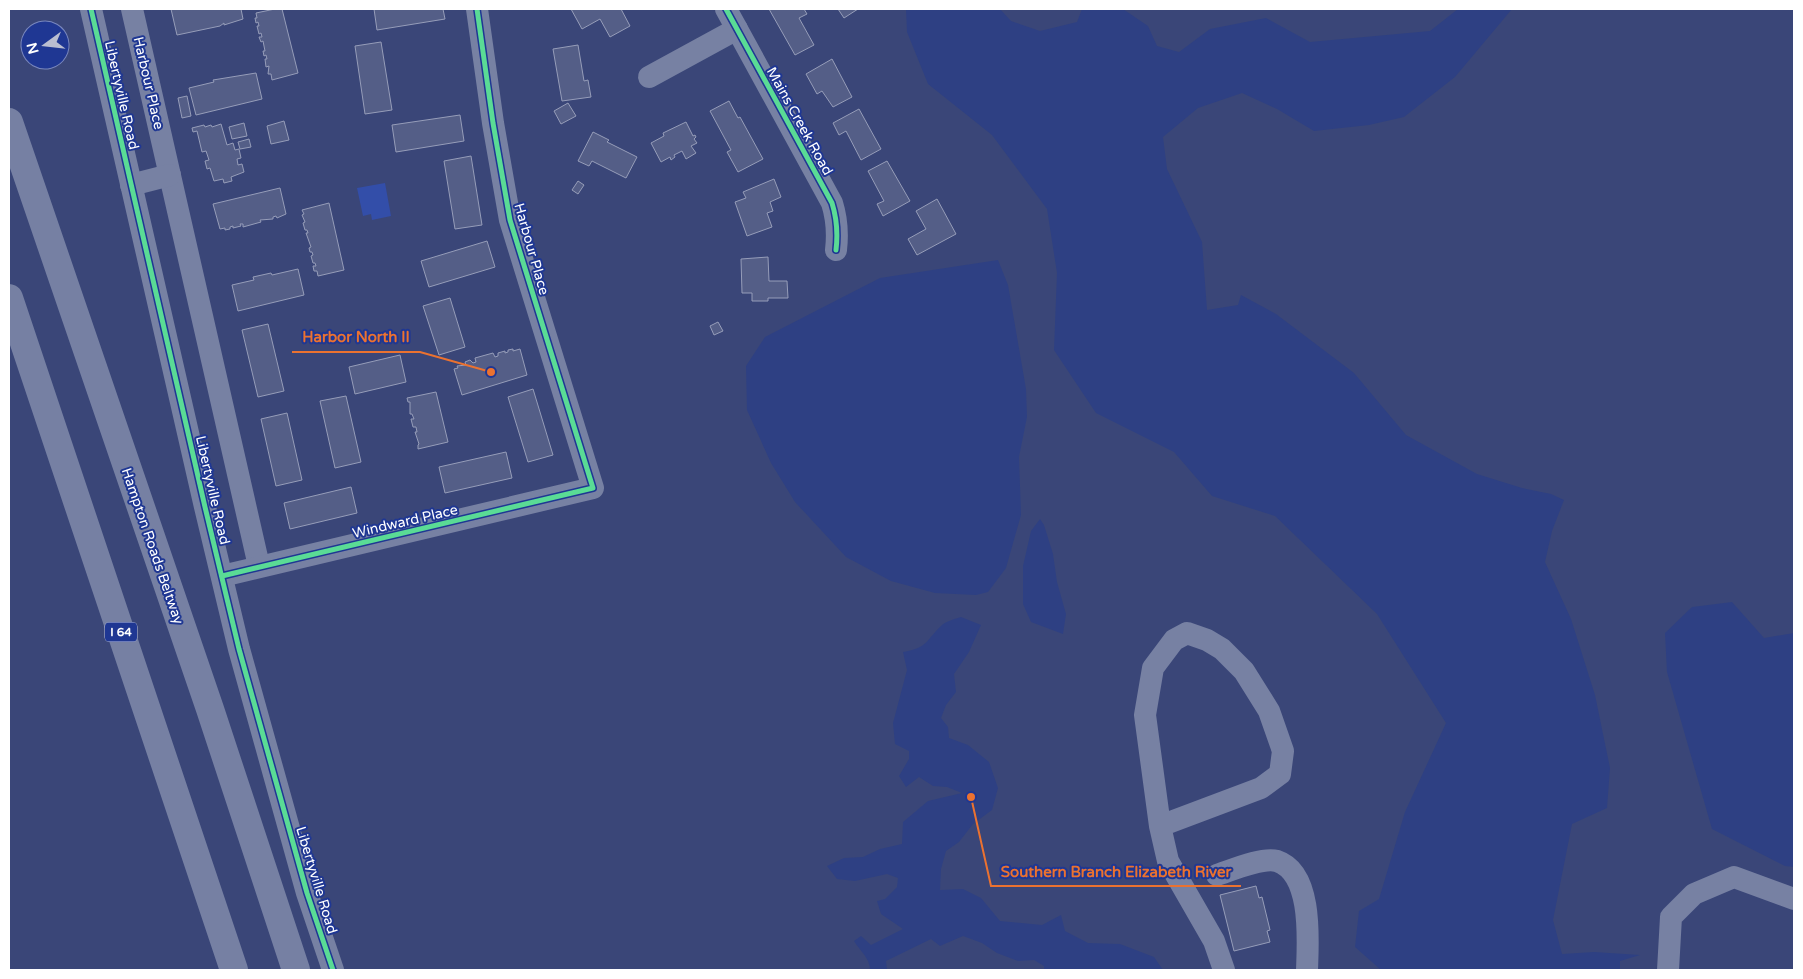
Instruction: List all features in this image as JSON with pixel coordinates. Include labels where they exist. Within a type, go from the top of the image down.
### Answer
[{"type":"highway","name":"Hampton Roads Beltway","points":[[9,122],[210,710],[296,970]]},
{"type":"highway","name":"I 64","points":[[9,298],[234,969]]},
{"type":"street","name":"Libertyville Road","points":[[91,9],[239,649],[307,893],[333,970]]},
{"type":"street","name":"Harbour Place","points":[[132,9],[259,566]]},
{"type":"street","name":"Harbour Place","points":[[477,9],[493,124],[510,220],[593,488]]},
{"type":"street","name":"Mains Creek Road","points":[[726,9],[832,203],[838,231],[836,250]]},
{"type":"street","points":[[649,76],[737,29]]},
{"type":"street","points":[[131,185],[170,175]]},
{"type":"street","name":"Windward Place","points":[[222,576],[593,488]]},
{"type":"street","points":[[1160,826],[1261,788],[1280,774],[1283,751],[1269,711],[1244,671],[1222,649],[1207,640],[1187,633],[1174,640],[1153,668],[1145,715],[1160,826],[1168,861],[1214,941],[1224,970]]},
{"type":"street","points":[[1217,875],[1261,862],[1276,861],[1291,870],[1299,885],[1305,904],[1308,928],[1307,970]]},
{"type":"street","points":[[1668,970],[1671,917],[1694,894],[1734,877],[1794,899]]},
{"type":"shaded area","points":[[906,9],[1000,9],[1011,21],[1040,31],[1077,22],[1082,9],[1123,9],[1148,26],[1157,46],[1179,52],[1210,29],[1266,18],[1310,42],[1430,31],[1458,9],[1512,9],[1455,77],[1404,117],[1369,125],[1314,131],[1277,109],[1242,93],[1198,108],[1163,137],[1167,169],[1202,242],[1207,310],[1238,305],[1241,295],[1276,314],[1354,373],[1406,435],[1477,474],[1522,488],[1551,494],[1564,500],[1552,531],[1545,562],[1571,619],[1595,695],[1610,768],[1607,808],[1572,824],[1553,920],[1562,954],[1594,952],[1640,955],[1620,961],[1620,970],[1381,970],[1355,947],[1359,911],[1379,899],[1405,812],[1446,723],[1377,614],[1275,516],[1212,496],[1174,452],[1096,413],[1054,350],[1057,273],[1047,209],[992,135],[928,84],[907,32]]},
{"type":"shaded area","points":[[385,183],[391,216],[372,220],[371,214],[363,216],[357,188]]},
{"type":"shaded area","points":[[998,260],[1008,285],[1026,389],[1027,417],[1019,457],[1021,515],[1006,568],[988,592],[976,595],[935,593],[891,581],[846,557],[795,502],[771,463],[747,410],[746,366],[765,337],[880,278]]},
{"type":"shaded area","points":[[1040,519],[1044,525],[1053,554],[1057,582],[1066,614],[1063,634],[1031,622],[1023,604],[1023,566],[1031,531]]},
{"type":"shaded area","points":[[1732,602],[1764,638],[1794,633],[1794,867],[1785,866],[1712,829],[1667,672],[1665,633],[1692,607]]},
{"type":"shaded area","points":[[961,617],[981,625],[969,652],[954,674],[956,692],[946,705],[941,718],[948,727],[949,738],[968,745],[989,762],[998,788],[992,810],[973,824],[959,842],[946,851],[941,869],[940,890],[963,889],[981,898],[1000,921],[1042,925],[1061,915],[1065,931],[1088,943],[1120,944],[1154,957],[1163,970],[1044,970],[1044,966],[1034,960],[1018,961],[963,936],[940,946],[931,939],[886,961],[887,970],[870,970],[867,958],[854,941],[861,936],[871,945],[903,929],[881,914],[877,901],[885,899],[897,887],[898,878],[887,874],[855,881],[837,879],[827,866],[844,858],[863,857],[880,849],[902,844],[903,822],[928,801],[962,793],[947,787],[933,786],[919,777],[906,787],[899,776],[909,759],[909,751],[895,744],[893,723],[907,670],[903,652],[922,646],[942,625]]},
{"type":"building","points":[[171,9],[241,9],[243,19],[177,35]]},
{"type":"building","points":[[282,9],[298,73],[272,80],[271,74],[268,74],[269,66],[266,67],[265,59],[267,59],[266,55],[264,56],[263,41],[261,42],[259,37],[262,37],[261,33],[259,34],[258,22],[256,23],[255,18],[257,18],[256,13]]},
{"type":"building","points":[[374,9],[443,9],[445,19],[377,30]]},
{"type":"building","points":[[571,9],[621,9],[630,26],[610,37],[600,19],[582,29]]},
{"type":"building","points":[[769,9],[804,9],[807,14],[799,18],[814,45],[795,55]]},
{"type":"building","points":[[838,9],[858,9],[844,18]]},
{"type":"building","points":[[381,42],[392,110],[365,114],[355,46]]},
{"type":"building","points":[[578,45],[584,81],[588,80],[591,97],[562,101],[553,49]]},
{"type":"building","points":[[832,59],[852,97],[833,107],[822,91],[817,94],[806,74]]},
{"type":"building","points":[[256,73],[262,99],[196,115],[189,88],[214,82],[213,80]]},
{"type":"building","points":[[187,96],[191,116],[182,118],[178,98]]},
{"type":"building","points":[[729,101],[763,159],[738,172],[727,152],[731,150],[710,111]]},
{"type":"building","points":[[568,103],[576,116],[561,124],[554,111]]},
{"type":"building","points":[[859,109],[881,149],[861,160],[846,131],[839,135],[833,123]]},
{"type":"building","points":[[460,115],[464,141],[396,152],[392,125]]},
{"type":"building","points":[[284,121],[289,140],[271,144],[267,126]]},
{"type":"building","points":[[686,122],[693,136],[695,135],[696,137],[694,139],[697,143],[691,146],[696,153],[686,159],[682,151],[674,155],[675,157],[671,160],[670,157],[661,162],[651,143],[664,136],[663,133]]},
{"type":"building","points":[[244,123],[247,136],[232,139],[229,127]]},
{"type":"building","points":[[221,124],[227,145],[233,143],[235,150],[239,149],[241,158],[237,159],[238,165],[242,164],[244,172],[231,177],[232,181],[224,183],[223,179],[214,181],[210,168],[207,169],[205,161],[209,160],[206,151],[202,152],[197,131],[193,132],[192,128],[204,125],[205,127],[211,125],[212,127]]},
{"type":"building","points":[[593,132],[609,140],[607,142],[637,157],[626,178],[592,161],[589,166],[578,161]]},
{"type":"building","points":[[249,139],[251,147],[240,149],[238,142]]},
{"type":"building","points":[[471,156],[482,225],[455,229],[444,161]]},
{"type":"building","points":[[887,161],[910,201],[883,216],[877,204],[884,201],[868,171]]},
{"type":"building","points":[[774,179],[781,197],[770,202],[773,211],[767,213],[772,227],[747,236],[735,202],[746,198],[743,192]]},
{"type":"building","points":[[578,181],[584,185],[578,194],[572,190]]},
{"type":"building","points":[[280,188],[286,214],[277,218],[276,216],[273,217],[273,219],[260,220],[261,222],[243,227],[243,224],[240,224],[241,226],[233,228],[233,226],[230,229],[220,229],[213,204]]},
{"type":"building","points":[[937,199],[956,234],[917,255],[908,239],[926,229],[916,211]]},
{"type":"building","points":[[329,203],[344,270],[318,276],[317,271],[314,271],[313,266],[316,266],[313,263],[311,256],[313,255],[309,248],[311,247],[306,233],[308,233],[307,230],[305,230],[303,223],[305,222],[302,210]]},
{"type":"building","points":[[487,241],[495,267],[429,287],[421,261]]},
{"type":"building","points":[[768,257],[769,281],[787,281],[788,298],[768,298],[768,301],[752,301],[752,293],[742,293],[741,259]]},
{"type":"building","points":[[298,269],[304,295],[238,311],[232,285],[254,280],[253,277]]},
{"type":"building","points":[[450,298],[465,347],[439,355],[423,306]]},
{"type":"building","points":[[718,322],[723,331],[714,335],[710,326]]},
{"type":"building","points":[[268,324],[284,391],[258,397],[242,330]]},
{"type":"building","points":[[513,349],[513,351],[520,349],[527,375],[462,395],[454,369],[458,368],[457,366],[466,365],[465,362],[470,360],[473,363],[476,362],[475,358],[493,353],[495,357],[498,356],[498,353],[505,351],[505,353]]},
{"type":"building","points":[[400,355],[406,382],[355,394],[349,367]]},
{"type":"building","points":[[533,389],[553,455],[528,462],[508,397]]},
{"type":"building","points":[[436,392],[448,442],[418,449],[416,427],[413,427],[411,419],[414,419],[412,414],[410,414],[410,402],[408,402],[407,398]]},
{"type":"building","points":[[346,396],[361,462],[335,468],[320,401]]},
{"type":"building","points":[[287,413],[302,480],[276,486],[261,419]]},
{"type":"building","points":[[506,452],[512,478],[445,493],[439,467]]},
{"type":"building","points":[[351,487],[357,513],[290,529],[284,503]]},
{"type":"building","points":[[1256,886],[1259,898],[1262,897],[1270,930],[1267,931],[1270,942],[1234,951],[1220,895]]},
{"type":"cycle path","points":[[91,9],[239,649],[307,893],[333,970]]},
{"type":"cycle path","points":[[222,576],[593,488],[510,220],[493,123],[477,9]]},
{"type":"cycle path","points":[[726,9],[832,203],[837,226],[836,250]]},
{"type":"place","name":"Harbor North II","points":[[491,372]]},
{"type":"place","name":"Southern Branch Elizabeth River","points":[[971,797]]}]
